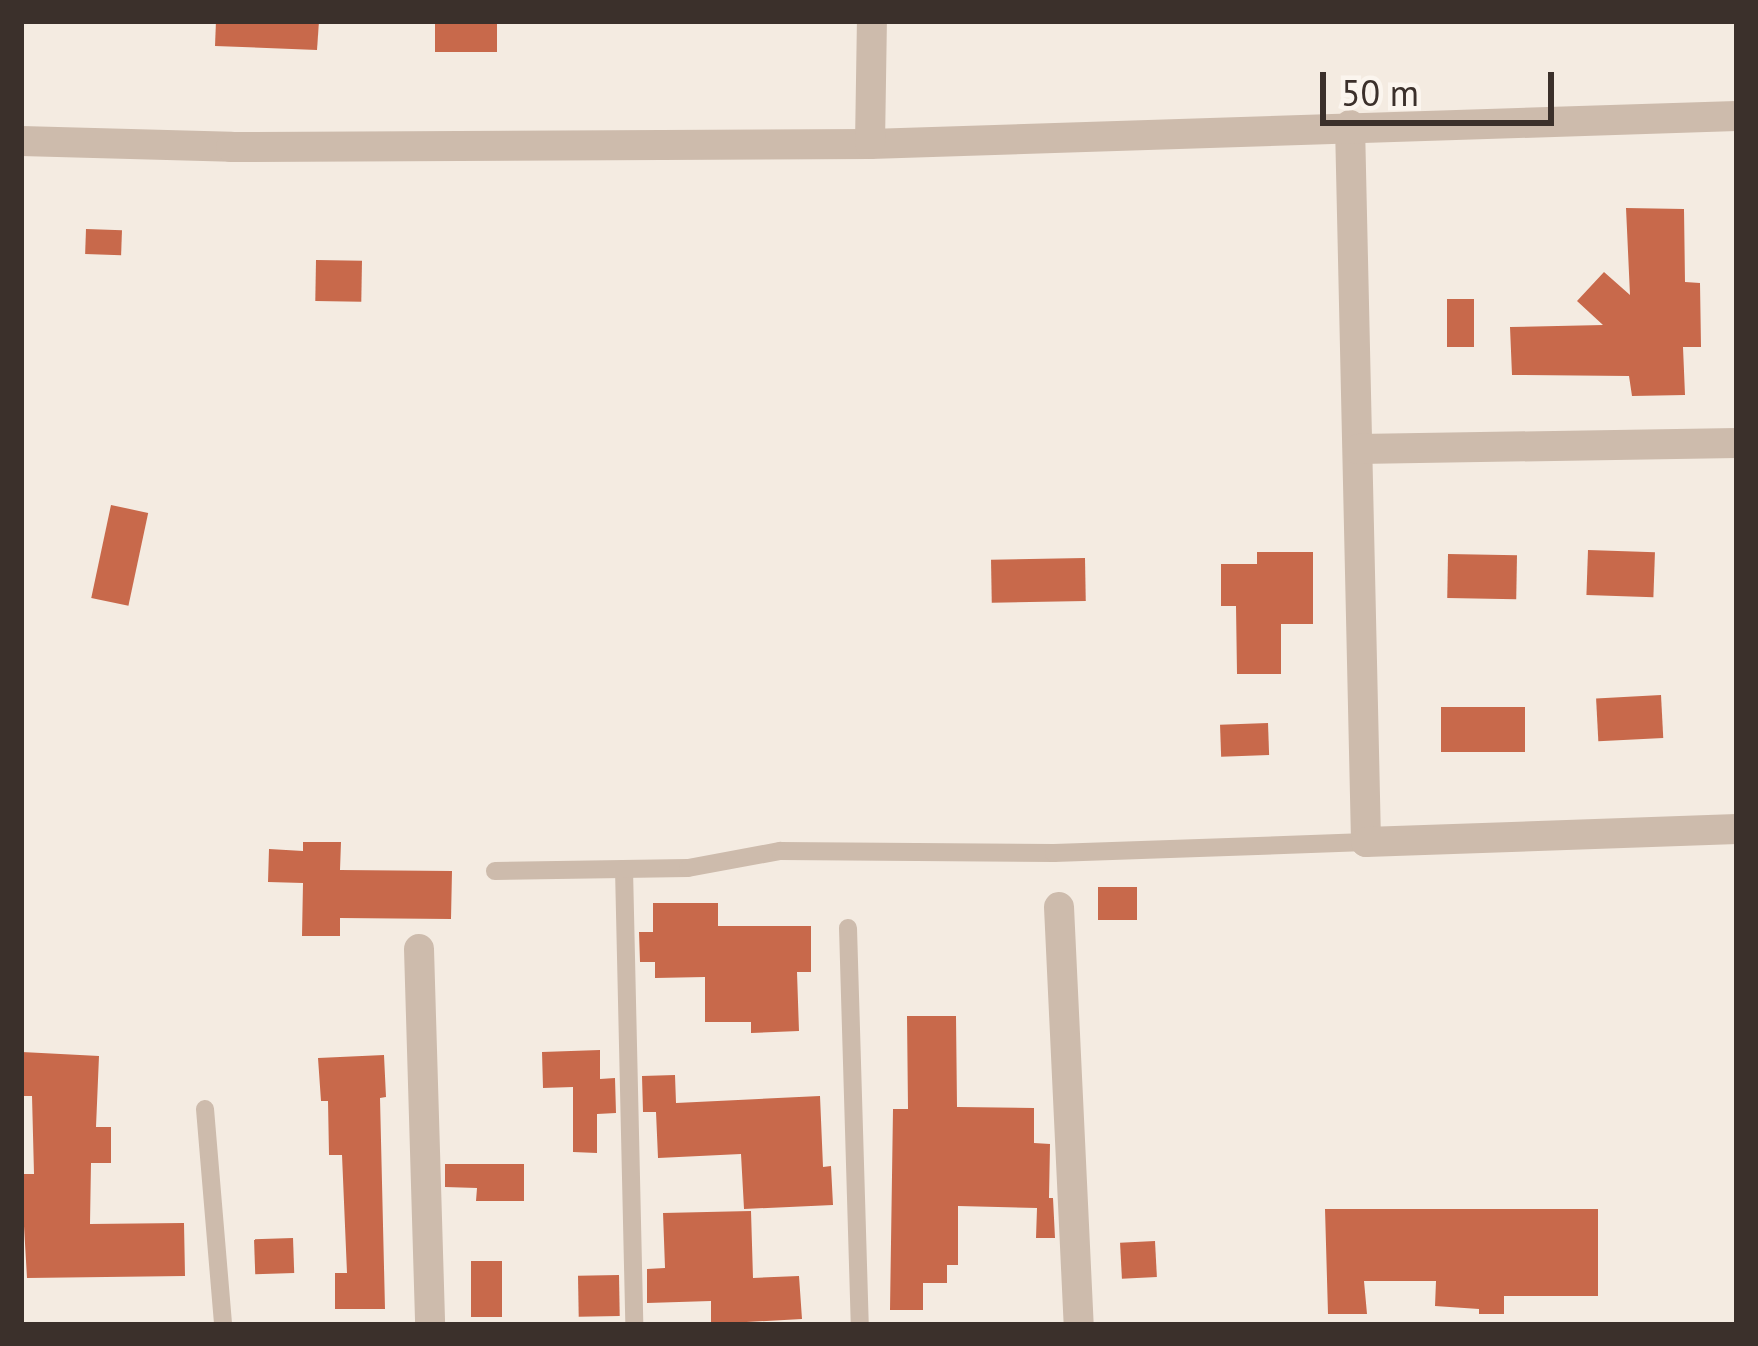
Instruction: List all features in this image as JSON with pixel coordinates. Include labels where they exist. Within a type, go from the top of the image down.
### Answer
[{"type":"street","points":[[870,144],[872,21]]},
{"type":"street","points":[[21,141],[230,147],[870,144],[1737,116]]},
{"type":"street","points":[[1350,125],[1366,842],[1737,829]]},
{"type":"street","points":[[1358,449],[1737,443]]},
{"type":"street","points":[[1059,907],[1078,1325]]},
{"type":"street","points":[[419,950],[430,1325]]},
{"type":"lane","points":[[495,871],[688,868],[779,850],[1054,853],[1366,842]]},
{"type":"lane","points":[[624,869],[634,1325]]},
{"type":"lane","points":[[848,928],[860,1325]]},
{"type":"lane","points":[[206,1109],[223,1325]]},
{"type":"building","points":[[216,21],[319,21],[317,50],[215,46]]},
{"type":"building","points":[[435,21],[497,21],[497,52],[435,52]]},
{"type":"building","points":[[1626,208],[1684,209],[1685,282],[1700,283],[1701,347],[1683,347],[1685,395],[1632,396],[1629,376],[1512,375],[1510,327],[1603,325],[1577,301],[1604,272],[1630,295]]},
{"type":"building","points":[[86,229],[122,230],[121,255],[85,254]]},
{"type":"building","points":[[316,260],[362,261],[361,302],[315,301]]},
{"type":"building","points":[[1447,299],[1474,299],[1474,347],[1447,347]]},
{"type":"building","points":[[111,505],[148,513],[128,606],[91,598]]},
{"type":"building","points":[[1588,550],[1655,552],[1653,597],[1586,595]]},
{"type":"building","points":[[1257,552],[1313,552],[1313,624],[1281,624],[1281,674],[1237,674],[1236,606],[1221,606],[1221,564],[1257,564]]},
{"type":"building","points":[[1448,554],[1517,555],[1516,599],[1447,598]]},
{"type":"building","points":[[1085,558],[1086,601],[992,603],[991,560]]},
{"type":"building","points":[[1661,695],[1663,738],[1598,741],[1596,698]]},
{"type":"building","points":[[1441,707],[1525,707],[1525,752],[1441,752]]},
{"type":"building","points":[[1268,723],[1269,755],[1221,757],[1220,725]]},
{"type":"building","points":[[303,842],[341,842],[340,870],[452,871],[451,919],[340,918],[340,936],[302,936],[303,883],[268,882],[269,849],[303,851]]},
{"type":"building","points":[[1098,887],[1137,887],[1137,920],[1098,920]]},
{"type":"building","points":[[653,903],[718,903],[718,926],[811,926],[811,972],[797,972],[799,1031],[751,1033],[751,1022],[705,1022],[705,977],[655,978],[655,962],[640,962],[639,932],[653,932]]},
{"type":"building","points":[[907,1016],[956,1016],[957,1107],[1034,1108],[1034,1143],[1050,1144],[1049,1198],[1053,1198],[1055,1238],[1036,1238],[1037,1208],[958,1206],[958,1265],[947,1265],[947,1283],[923,1283],[923,1310],[890,1310],[893,1109],[908,1109]]},
{"type":"building","points":[[600,1050],[600,1079],[615,1078],[616,1113],[597,1114],[597,1153],[573,1152],[573,1087],[543,1088],[542,1052]]},
{"type":"building","points":[[22,1052],[99,1056],[96,1127],[111,1127],[111,1163],[91,1163],[90,1224],[184,1223],[185,1276],[27,1278],[21,1174],[34,1174],[32,1096],[21,1096]]},
{"type":"building","points":[[384,1055],[386,1097],[380,1098],[385,1309],[335,1309],[335,1273],[347,1273],[342,1155],[329,1155],[328,1101],[321,1101],[318,1058]]},
{"type":"building","points":[[675,1075],[676,1103],[820,1096],[823,1167],[831,1166],[833,1205],[744,1209],[741,1154],[658,1158],[656,1112],[643,1112],[642,1076]]},
{"type":"building","points":[[445,1164],[524,1164],[524,1201],[476,1201],[477,1188],[445,1187]]},
{"type":"building","points":[[1325,1209],[1598,1209],[1598,1296],[1504,1296],[1504,1314],[1479,1314],[1479,1309],[1435,1306],[1436,1281],[1364,1281],[1367,1314],[1328,1314]]},
{"type":"building","points":[[751,1211],[753,1278],[799,1276],[802,1319],[711,1324],[711,1301],[647,1303],[647,1269],[665,1268],[663,1213]]},
{"type":"building","points":[[293,1238],[294,1273],[255,1274],[254,1239]]},
{"type":"building","points":[[1155,1241],[1157,1277],[1122,1279],[1120,1243]]},
{"type":"building","points":[[471,1261],[502,1261],[502,1317],[471,1317]]},
{"type":"building","points":[[619,1275],[620,1316],[579,1317],[578,1276]]}]
